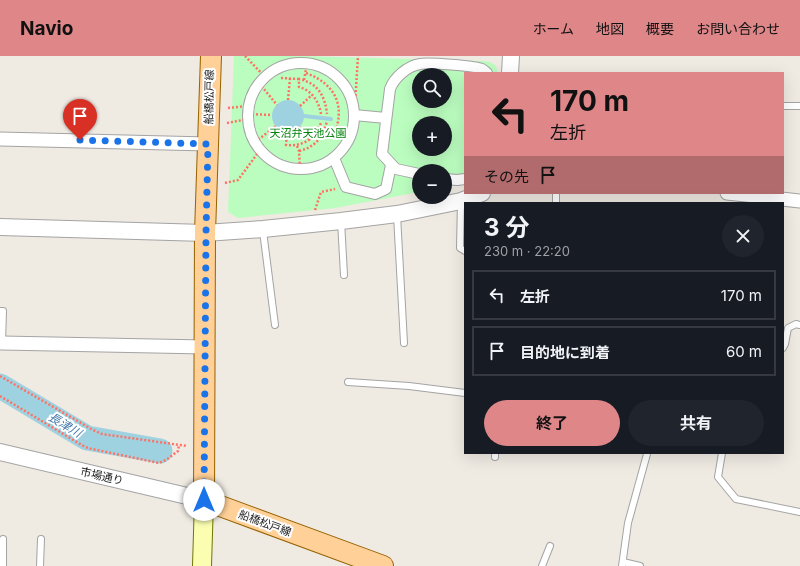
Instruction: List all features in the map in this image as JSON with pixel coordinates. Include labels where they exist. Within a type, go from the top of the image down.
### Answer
[{"type":"main road","name":"船橋松戸線","points":[[210,56],[206,233],[204,500],[383,566]]},
{"type":"main road","points":[[202,566],[204,500]]},
{"type":"street","points":[[510,72],[511,56]]},
{"type":"street","points":[[296,64],[306,68],[320,67],[338,78],[350,95],[354,115],[353,127],[349,139],[334,158],[322,165],[300,169],[289,168],[268,158],[257,146],[249,127],[248,113],[252,94],[262,80],[274,70],[296,64]]},
{"type":"street","points":[[412,173],[396,169],[382,154],[392,81],[407,69],[420,64],[474,67],[483,69],[486,72]]},
{"type":"street","points":[[354,115],[386,118]]},
{"type":"street","points":[[0,139],[208,144]]},
{"type":"street","points":[[334,158],[346,187],[375,194],[386,189],[391,165]]},
{"type":"street","points":[[452,180],[464,179]]},
{"type":"street","points":[[0,227],[206,233],[341,222],[397,214],[461,201],[479,194]]},
{"type":"street","points":[[736,194],[800,201]]},
{"type":"street","points":[[2,343],[205,347]]},
{"type":"street","name":"市場通り","points":[[0,452],[204,500]]},
{"type":"lane","points":[[784,106],[800,106]]},
{"type":"lane","points":[[461,201],[460,248],[464,250]]},
{"type":"lane","points":[[397,214],[404,343]]},
{"type":"lane","points":[[341,222],[344,275]]},
{"type":"lane","points":[[263,229],[275,325]]},
{"type":"lane","points":[[0,311],[3,311],[2,343]]},
{"type":"lane","points":[[784,346],[788,328],[796,324],[800,325]]},
{"type":"lane","points":[[348,382],[409,386],[464,393]]},
{"type":"lane","points":[[640,566],[622,564],[628,523],[647,454]]},
{"type":"lane","points":[[722,454],[718,477],[736,498],[800,512]]},
{"type":"lane","points":[[3,539],[3,566]]},
{"type":"lane","points":[[40,566],[41,539]]},
{"type":"lane","points":[[542,566],[550,546]]},
{"type":"path","points":[[245,56],[277,105]]},
{"type":"path","points":[[354,115],[358,56]]},
{"type":"path","points":[[304,80],[306,68]]},
{"type":"path","points":[[306,68],[333,92],[339,109],[337,128],[334,135],[349,139]]},
{"type":"path","points":[[281,78],[304,80],[313,85],[320,91],[325,100],[327,114]]},
{"type":"path","points":[[288,100],[290,78]]},
{"type":"path","points":[[299,79],[299,87],[307,90],[317,101],[321,114]]},
{"type":"path","points":[[300,106],[312,95]]},
{"type":"path","points":[[228,108],[248,113],[272,115]]},
{"type":"path","points":[[228,123],[248,113]]},
{"type":"path","points":[[299,151],[317,143],[323,134],[327,121]]},
{"type":"path","points":[[287,132],[286,145],[297,146],[310,140],[319,128],[321,122]]},
{"type":"path","points":[[225,183],[238,180],[257,146],[276,126]]},
{"type":"path","points":[[299,127],[310,140]]},
{"type":"path","points":[[297,146],[299,151],[300,169]]},
{"type":"path","points":[[315,212],[321,192],[346,187]]},
{"type":"path","points":[[0,376],[102,434],[187,446]]},
{"type":"path","points":[[0,396],[84,446],[92,449],[160,463],[178,451],[179,444]]},
{"type":"green space","name":"天沼弁天池公園","points":[[234,56],[303,56],[483,61],[490,62],[496,66],[498,72],[464,72],[464,183],[452,186],[452,164],[412,164],[412,193],[335,208],[238,218],[228,212]]},
{"type":"water","points":[[288,100],[299,105],[304,116],[299,127],[288,132],[277,127],[272,116],[277,105]]},
{"type":"waterway","points":[[304,116],[331,119]]},
{"type":"waterway","name":"長津川","points":[[0,386],[87,438],[160,451]]},
{"type":"route","points":[[80,140],[208,144],[204,500]]}]
